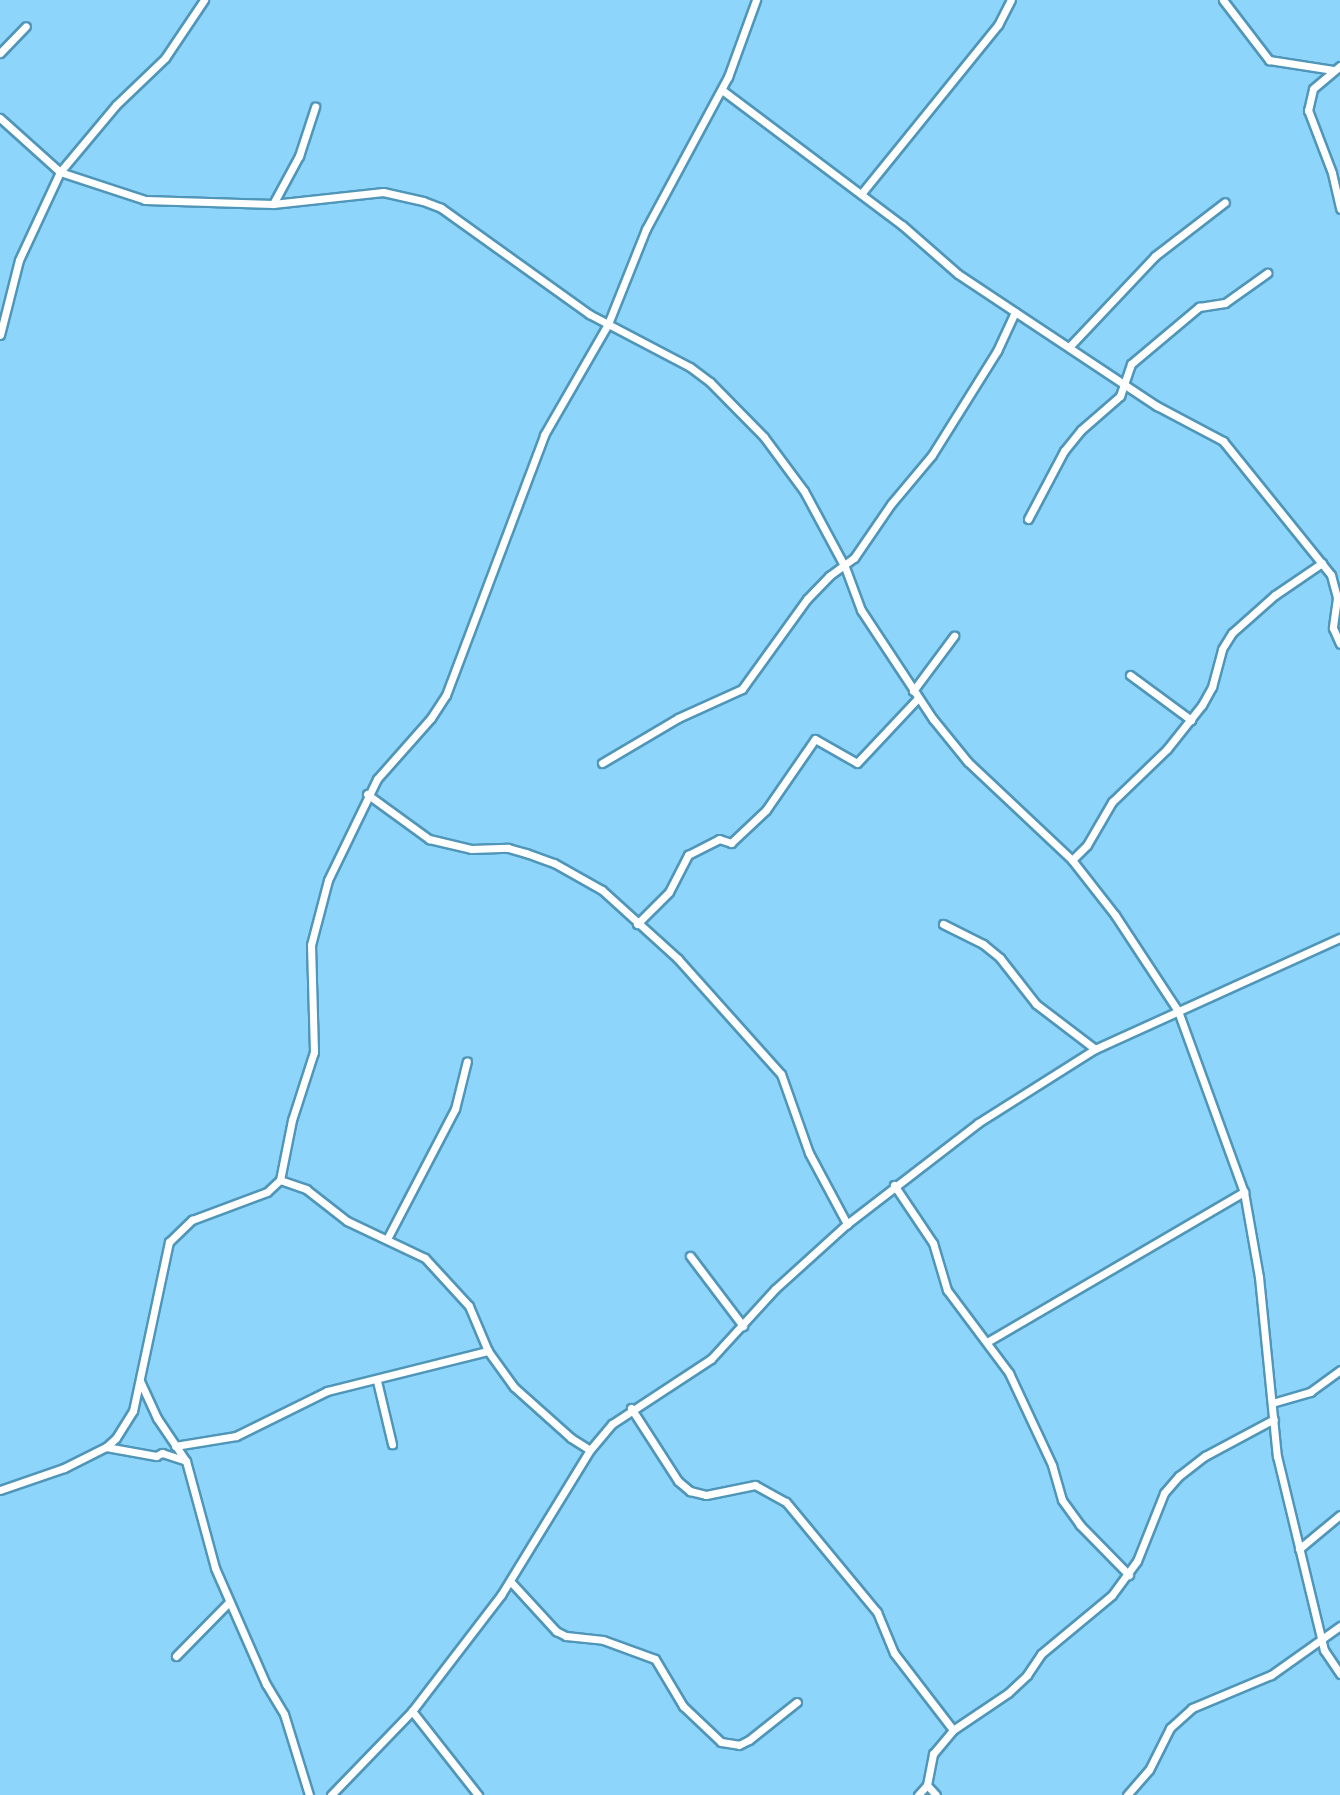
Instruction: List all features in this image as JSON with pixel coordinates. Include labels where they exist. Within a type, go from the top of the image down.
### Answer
[{"type":"street","points":[[0,335],[2,316],[20,260],[60,172],[116,105],[165,58],[204,0]]},
{"type":"street","points":[[0,1490],[64,1468],[106,1447],[126,1425],[140,1380],[164,1253],[173,1236],[192,1220],[267,1192],[280,1180],[292,1119],[314,1052],[311,945],[314,921],[340,851],[368,794],[392,758],[443,701],[544,435],[608,324],[646,229],[722,90],[756,0]]},
{"type":"street","points":[[861,194],[998,25],[1011,0]]},
{"type":"street","points":[[1223,0],[1269,60],[1333,70]]},
{"type":"street","points":[[0,53],[26,26]]},
{"type":"street","points":[[1340,66],[1313,88],[1308,110],[1332,173],[1340,209]]},
{"type":"street","points":[[722,90],[861,194],[958,274],[1070,346],[1124,384],[1223,441],[1331,575],[1337,598],[1333,628],[1340,644]]},
{"type":"street","points":[[273,204],[299,156],[315,107]]},
{"type":"street","points":[[0,118],[60,172],[145,200],[273,204],[383,192],[423,201],[441,208],[535,277],[608,324],[690,367],[734,405],[789,467],[845,567],[861,610],[918,698],[968,762],[1072,860],[1115,915],[1178,1011],[1244,1192],[1259,1277],[1277,1456],[1321,1637],[1340,1674]]},
{"type":"street","points":[[1070,346],[1155,256],[1225,202]]},
{"type":"street","points":[[1028,519],[1064,451],[1081,430],[1120,396],[1131,364],[1199,307],[1225,303],[1267,273]]},
{"type":"street","points":[[602,763],[678,718],[742,689],[807,598],[829,576],[845,567],[932,455],[991,360],[1015,312]]},
{"type":"street","points":[[1072,860],[1087,845],[1112,802],[1191,720],[1212,687],[1222,649],[1232,633],[1275,595],[1322,563]]},
{"type":"street","points":[[913,691],[954,636]]},
{"type":"street","points":[[1130,675],[1191,720]]},
{"type":"street","points":[[637,924],[669,891],[688,855],[719,839],[731,843],[766,810],[815,739],[856,763],[918,698]]},
{"type":"street","points":[[368,794],[429,839],[471,849],[508,848],[554,863],[602,890],[678,959],[781,1074],[810,1154],[847,1224]]},
{"type":"street","points":[[943,924],[983,944],[1000,958],[1036,1004],[1095,1049]]},
{"type":"street","points":[[331,1795],[412,1711],[511,1582],[590,1450],[631,1408],[693,1373],[743,1326],[775,1288],[847,1224],[894,1185],[978,1123],[1095,1049],[1340,938]]},
{"type":"street","points":[[387,1239],[455,1109],[467,1061]]},
{"type":"street","points":[[280,1180],[306,1189],[347,1221],[415,1250],[454,1287],[469,1306],[488,1351],[514,1387],[590,1450]]},
{"type":"street","points":[[894,1185],[933,1243],[947,1290],[987,1342],[1025,1404],[1066,1506],[1129,1575]]},
{"type":"street","points":[[987,1342],[1244,1192]]},
{"type":"street","points":[[690,1256],[743,1326]]},
{"type":"street","points":[[175,1446],[236,1436],[327,1390],[376,1381],[488,1351]]},
{"type":"street","points":[[1272,1403],[1310,1392],[1340,1370]]},
{"type":"street","points":[[140,1380],[175,1446],[186,1461],[215,1568],[266,1684],[284,1714],[309,1795]]},
{"type":"street","points":[[376,1381],[392,1444]]},
{"type":"street","points":[[631,1408],[678,1481],[690,1491],[706,1495],[755,1485],[786,1502],[877,1612],[894,1653],[953,1730]]},
{"type":"street","points":[[918,1795],[927,1785],[933,1754],[953,1730],[1008,1693],[1027,1675],[1041,1654],[1112,1595],[1129,1575],[1148,1541],[1164,1492],[1179,1476],[1205,1456],[1274,1419]]},
{"type":"street","points":[[106,1447],[156,1456],[162,1453],[186,1461]]},
{"type":"street","points":[[1299,1549],[1340,1515]]},
{"type":"street","points":[[511,1582],[556,1631],[566,1636],[603,1640],[655,1659],[683,1706],[721,1742],[739,1745],[749,1740],[796,1702]]},
{"type":"street","points":[[176,1656],[229,1602]]},
{"type":"street","points":[[1127,1795],[1149,1770],[1170,1728],[1192,1708],[1270,1675],[1321,1637],[1340,1626]]},
{"type":"street","points":[[412,1711],[478,1795]]},
{"type":"street","points":[[927,1785],[936,1795]]}]
